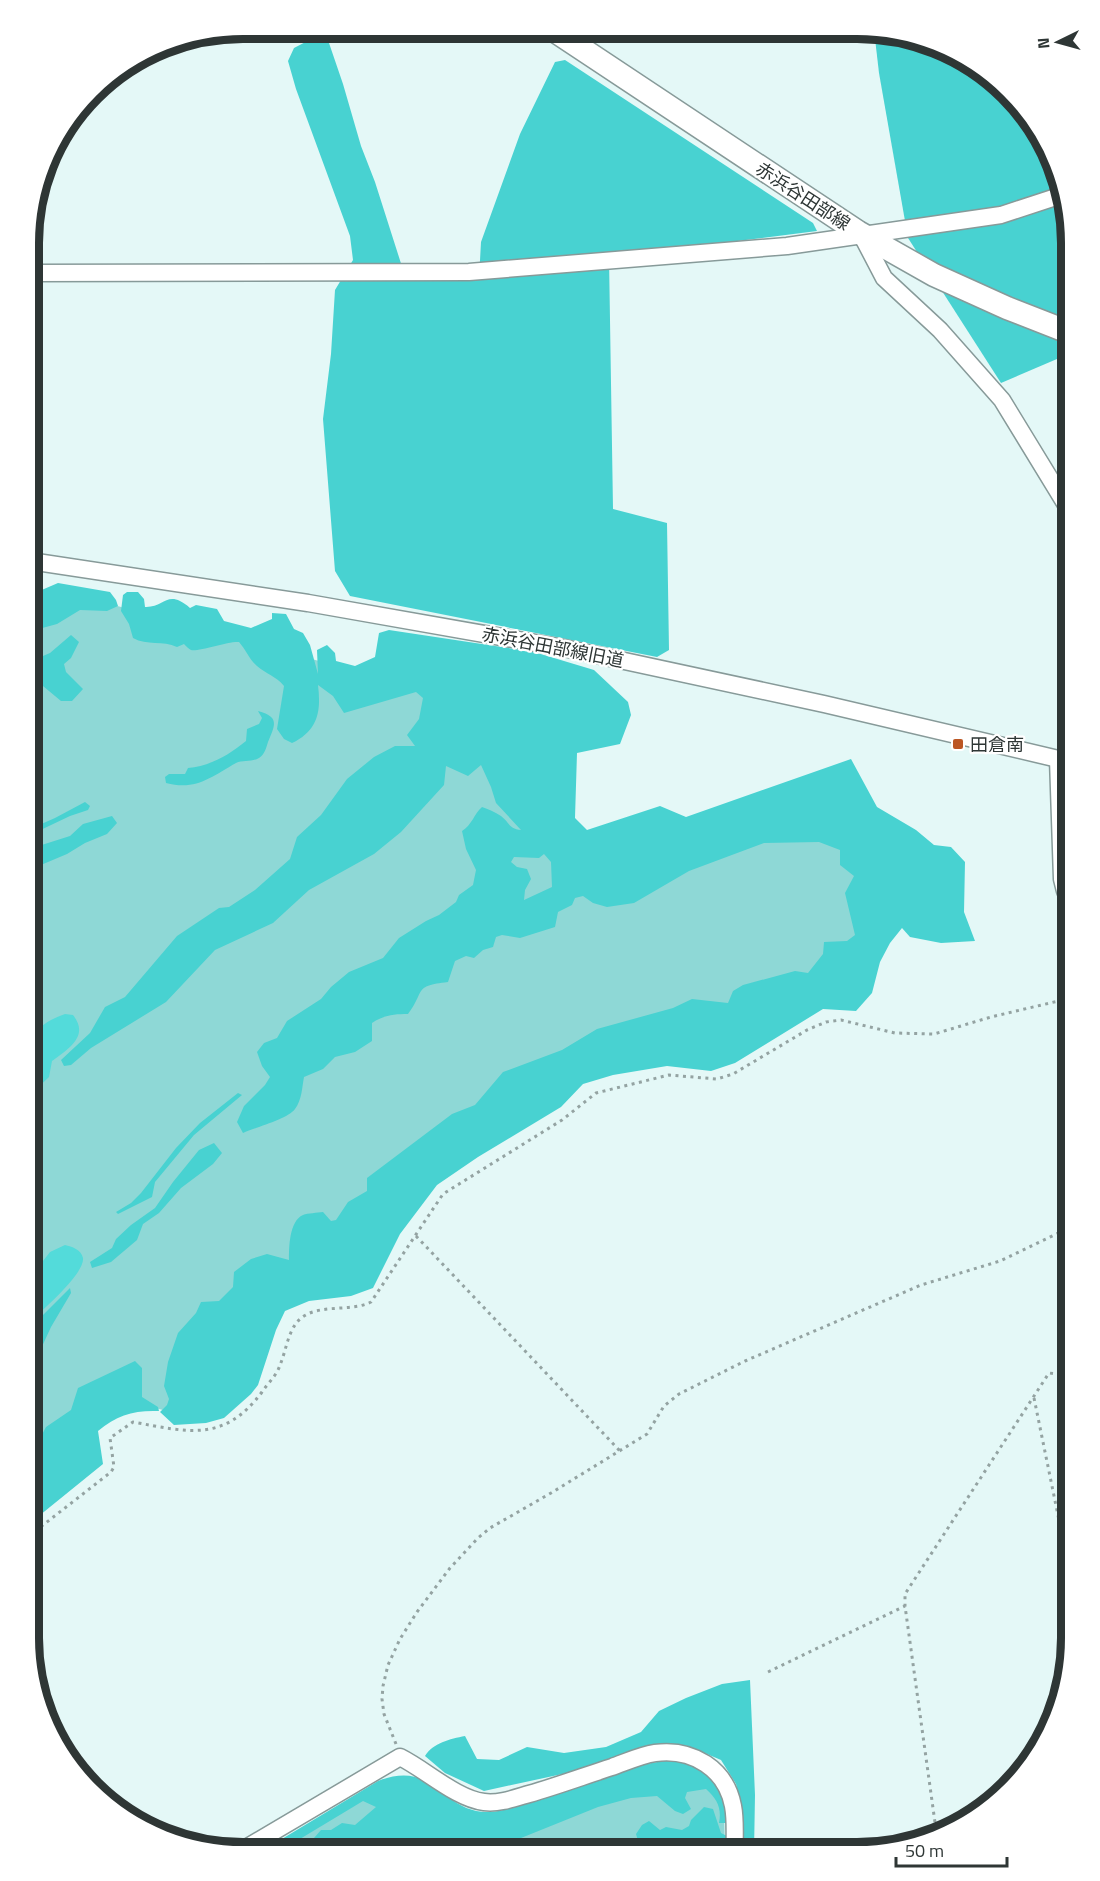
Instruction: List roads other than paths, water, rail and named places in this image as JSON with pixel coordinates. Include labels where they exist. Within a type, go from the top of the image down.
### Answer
[{"type":"main road","name":"赤浜谷田部線","points":[[567,39],[861,234],[934,275],[1006,308],[1061,329]]},
{"type":"street","points":[[39,273],[469,272],[787,246],[1001,215],[1056,197]]},
{"type":"street","points":[[861,234],[884,278],[940,330],[1002,400],[1061,497]]},
{"type":"street","name":"赤浜谷田部線旧道","points":[[39,562],[308,603],[564,648],[824,704],[1061,759]]},
{"type":"street","points":[[256,1842],[400,1757],[429,1773],[467,1799],[486,1802],[507,1800],[563,1784],[652,1753],[668,1752],[695,1757],[708,1764],[721,1777],[729,1791],[734,1808],[735,1842]]},
{"type":"place","name":"田倉南","points":[[958,744]]}]
